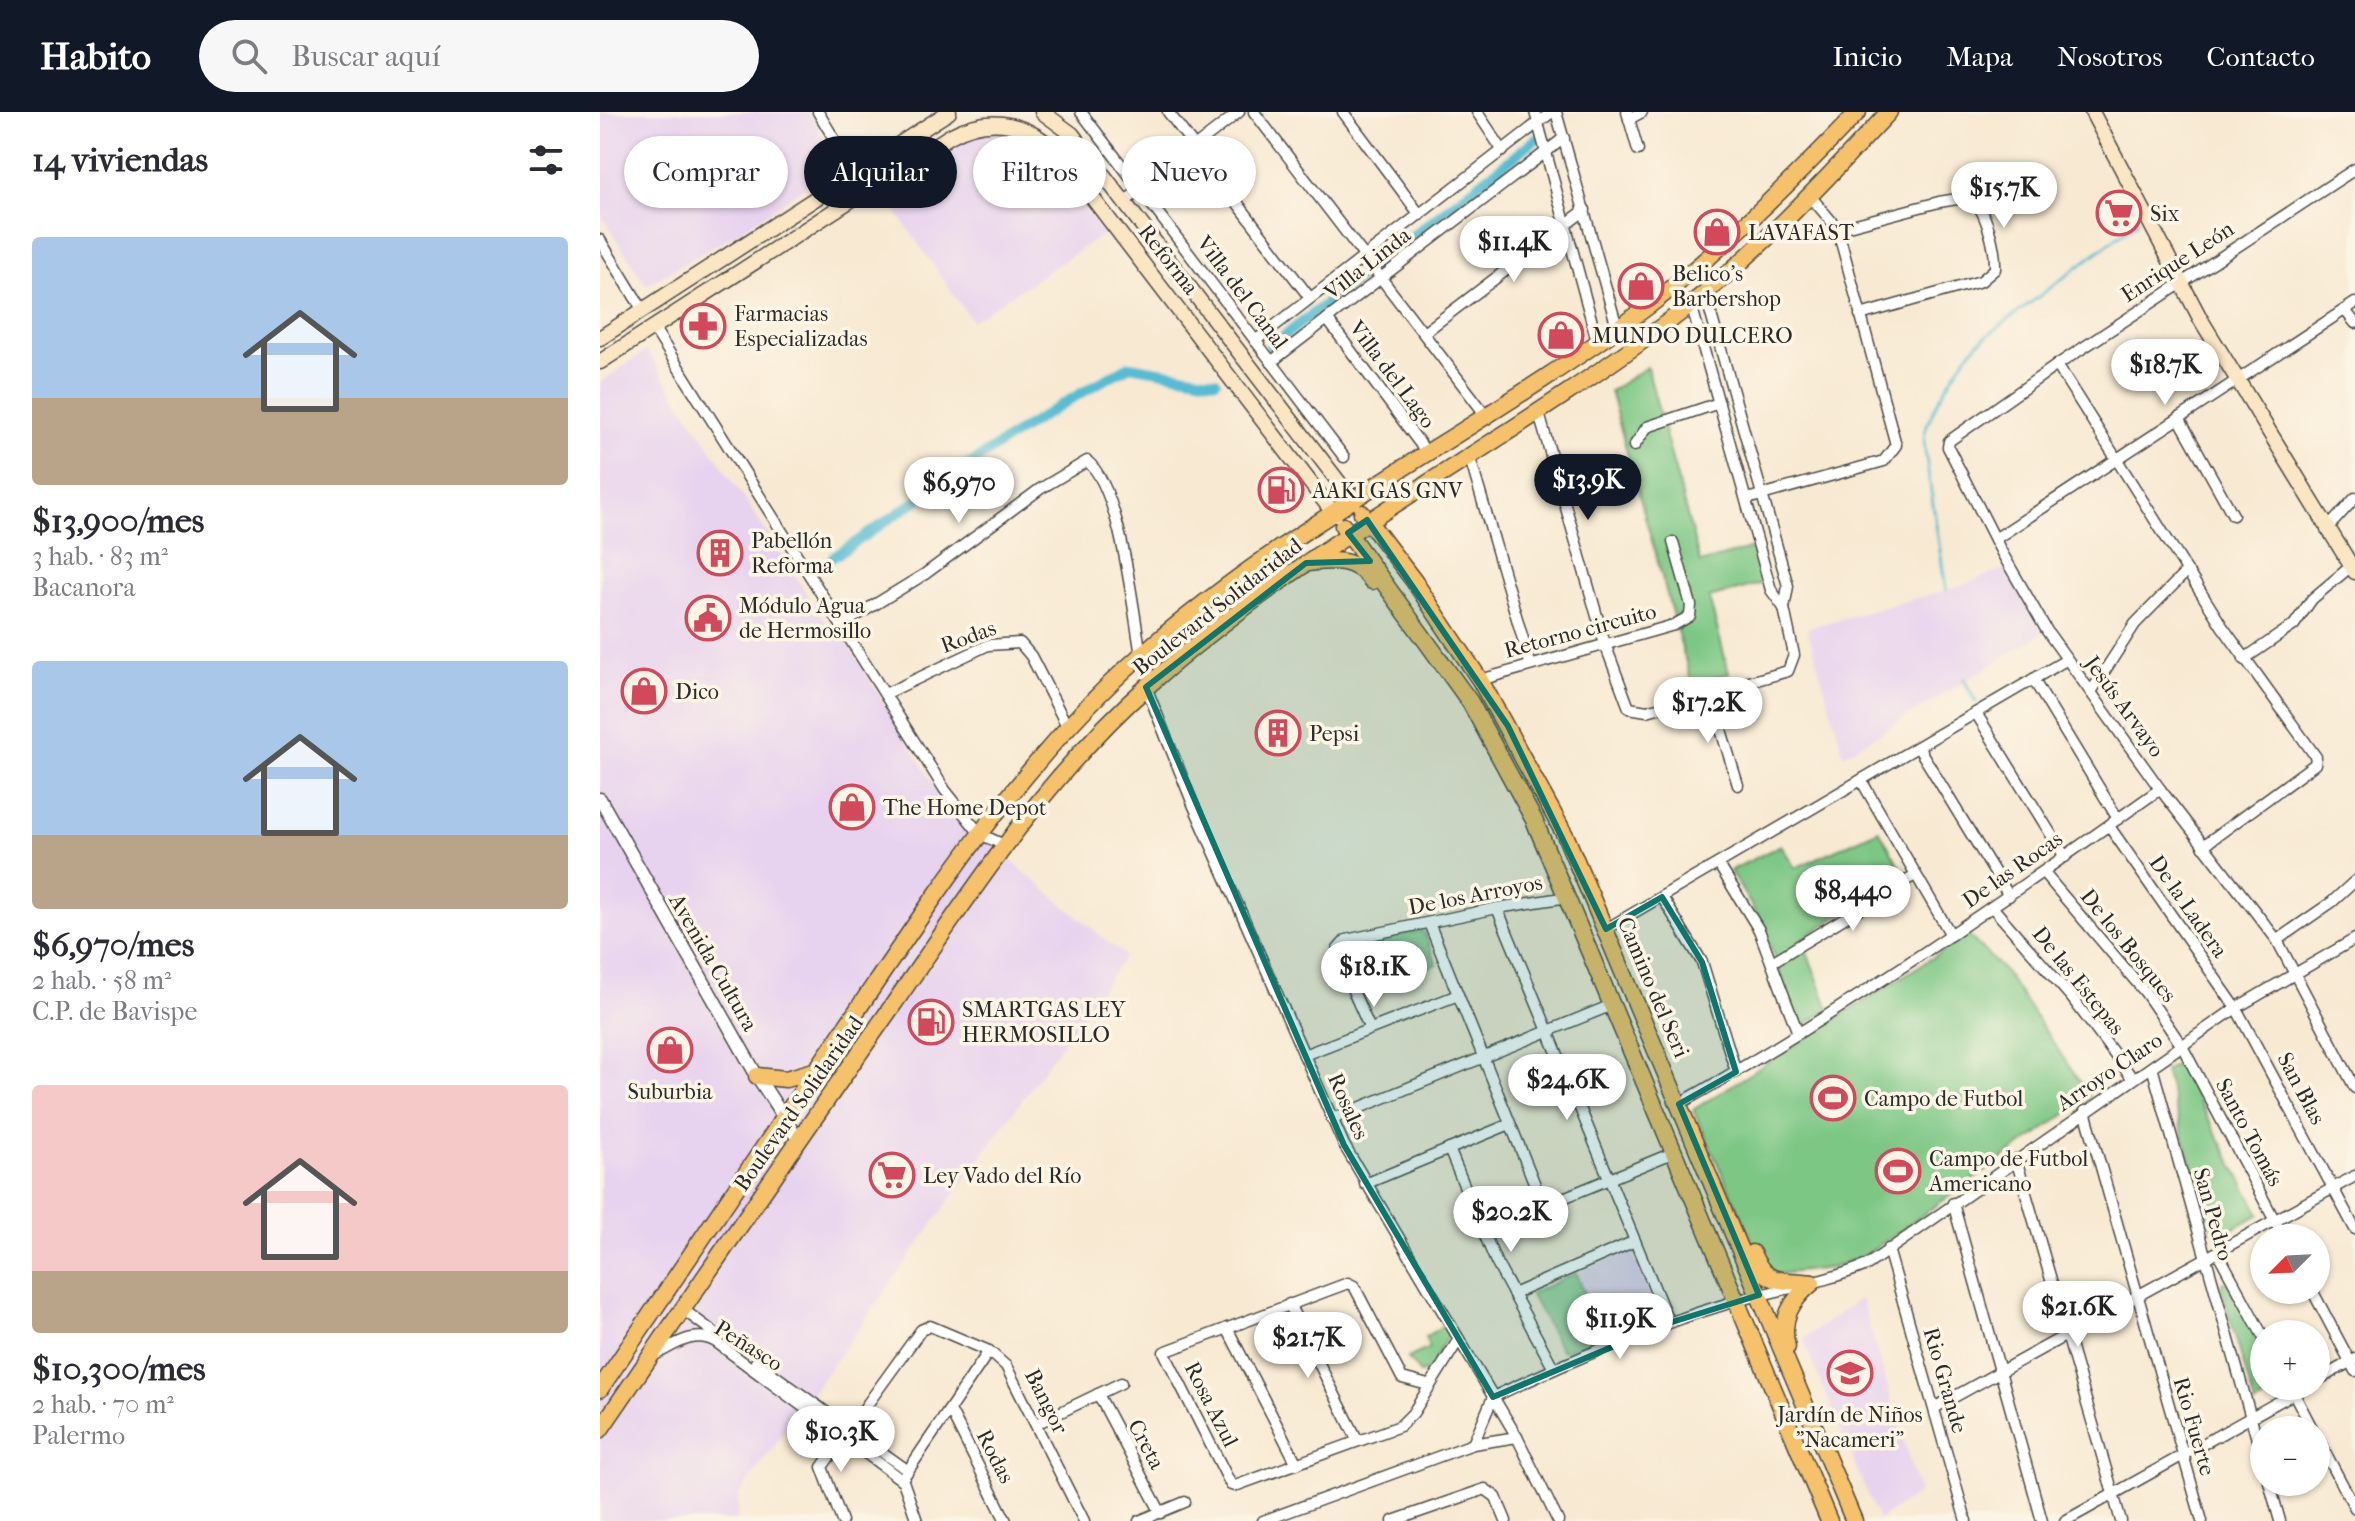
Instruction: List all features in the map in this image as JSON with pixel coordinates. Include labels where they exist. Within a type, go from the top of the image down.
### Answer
[{"type":"main road","points":[[911,136],[949,112]]},
{"type":"main road","name":"Reforma","points":[[1042,112],[1072,134],[1122,202]]},
{"type":"main road","name":"Boulevard Solidaridad","points":[[600,1430],[681,1308],[1004,845],[1077,759],[1146,687],[1201,640],[1348,533],[1620,357],[1691,304],[1811,197],[1889,112]]},
{"type":"main road","points":[[2092,112],[2180,282],[2352,570]]},
{"type":"main road","name":"Boulevard Solidaridad","points":[[600,1388],[915,921],[980,834],[1068,728],[1141,655],[1240,578],[1597,341],[1717,251],[1851,115]]},
{"type":"main road","name":"Reforma","points":[[951,136],[987,124],[1014,124],[1033,132],[1052,147],[1143,261],[1335,515]]},
{"type":"main road","points":[[600,338],[804,205]]},
{"type":"main road","name":"Reforma","points":[[600,362],[837,208]]},
{"type":"main road","name":"Reforma","points":[[1127,208],[1354,502]]},
{"type":"main road","points":[[1143,261],[1157,249]]},
{"type":"main road","points":[[658,324],[705,285],[703,272]]},
{"type":"main road","points":[[600,356],[639,324],[639,312]]},
{"type":"main road","name":"Camino del Seri","points":[[1354,502],[1414,581],[1480,680],[1566,837],[1854,1521]]},
{"type":"main road","name":"Camino del Seri","points":[[1335,515],[1435,651],[1503,758],[1568,897],[1829,1521]]},
{"type":"main road","points":[[1306,563],[1345,560],[1358,566],[1406,625],[1435,651]]},
{"type":"main road","points":[[757,1076],[786,1079],[817,1070]]},
{"type":"main road","points":[[1721,1204],[1738,1220],[1762,1272],[1778,1281],[1812,1283]]},
{"type":"main road","points":[[1801,1392],[1786,1342],[1785,1323],[1795,1300],[1812,1283]]},
{"type":"street","points":[[818,112],[832,136]]},
{"type":"street","points":[[1057,112],[1072,134]]},
{"type":"street","name":"Villa del Canal","points":[[1081,112],[1122,165]]},
{"type":"street","points":[[1168,112],[1186,136]]},
{"type":"street","points":[[1208,136],[1239,112]]},
{"type":"street","points":[[1254,112],[1485,414]]},
{"type":"street","points":[[1343,112],[1420,215]]},
{"type":"street","points":[[1477,112],[1503,151]]},
{"type":"street","points":[[1554,112],[1617,327]]},
{"type":"street","name":"Villa Linda","points":[[1255,341],[1503,151],[1536,117],[1554,112]]},
{"type":"street","points":[[1638,150],[1628,115],[1642,112]]},
{"type":"street","points":[[1536,117],[1597,341]]},
{"type":"street","name":"Villa Linda","points":[[1271,362],[1379,276],[1564,138]]},
{"type":"street","name":"Enrique León","points":[[1948,447],[1949,441],[2057,365],[2355,169]]},
{"type":"street","points":[[1747,499],[1864,468],[1884,461],[1893,453],[1895,435],[1837,229],[1811,197]]},
{"type":"street","points":[[1837,229],[1969,197],[1981,209],[1993,252],[1995,269],[1987,278],[1860,315]]},
{"type":"street","name":"Villa del Canal","points":[[1155,208],[1344,457]]},
{"type":"street","points":[[1241,208],[1310,298]]},
{"type":"street","points":[[1425,332],[1565,222],[1585,210]]},
{"type":"street","points":[[600,240],[639,312]]},
{"type":"street","points":[[1705,293],[1788,586],[1784,608]]},
{"type":"street","points":[[1995,539],[2355,303]]},
{"type":"street","points":[[1691,304],[1771,590],[1784,608]]},
{"type":"street","points":[[2345,310],[2355,323]]},
{"type":"street","name":"Villa del Lago","points":[[1327,319],[1427,453]]},
{"type":"street","points":[[658,324],[945,790],[980,834],[1004,845]]},
{"type":"street","points":[[1705,346],[1720,341]]},
{"type":"street","points":[[2057,365],[2244,659],[2314,752],[2316,760],[2203,846]]},
{"type":"street","points":[[1634,446],[1647,427],[1719,403]]},
{"type":"street","points":[[1538,410],[1605,644]]},
{"type":"street","points":[[2179,418],[2233,515]]},
{"type":"street","name":"Jesús Arvayo","points":[[1948,447],[1995,539],[2066,660],[2160,789],[2277,940],[2355,1088]]},
{"type":"street","points":[[1469,455],[1530,663]]},
{"type":"street","points":[[843,624],[925,574],[1040,489],[1087,461],[1108,492],[1116,520],[1141,655]]},
{"type":"street","points":[[2326,530],[2355,498]]},
{"type":"street","name":"Retorno circuito","points":[[1480,680],[1530,663],[1674,625],[1690,616],[1691,605],[1673,542]]},
{"type":"street","points":[[2244,659],[2294,625],[2312,599],[2352,570]]},
{"type":"street","points":[[2091,692],[2135,624],[2187,571]]},
{"type":"street","name":"Retorno circuito","points":[[1605,644],[1623,701],[1635,711],[1710,694],[1788,671],[1794,655],[1784,608]]},
{"type":"street","name":"Rodas","points":[[885,694],[988,645],[1020,643],[1031,656],[1068,728]]},
{"type":"street","points":[[1606,929],[2066,660]]},
{"type":"street","name":"De la Ladera","points":[[2033,679],[2113,822],[2236,1008]]},
{"type":"street","name":"Rosales","points":[[1146,687],[1193,804],[1332,1119],[1365,1184],[1517,1437],[1558,1521]]},
{"type":"street","points":[[1710,694],[1738,785]]},
{"type":"street","points":[[1976,713],[2065,857]]},
{"type":"street","points":[[1918,747],[2009,896]]},
{"type":"street","points":[[1861,780],[1951,935]]},
{"type":"street","name":"De las Rocas","points":[[1679,1104],[1736,1072],[1993,908],[2160,789]]},
{"type":"street","name":"Avenida Cultura","points":[[600,799],[757,1076],[799,1141]]},
{"type":"street","points":[[1719,865],[1747,908],[1772,962],[1798,1033]]},
{"type":"street","name":"De los Bosques","points":[[2043,872],[2145,992],[2182,1046]]},
{"type":"street","points":[[1772,962],[1915,875]]},
{"type":"street","points":[[2277,940],[2332,902],[2355,881]]},
{"type":"street","name":"De los Arroyos","points":[[1370,1029],[1338,957],[1340,944],[1497,908],[1568,897]]},
{"type":"street","points":[[1662,897],[1702,962],[1736,1072]]},
{"type":"street","points":[[1497,908],[1669,1323]]},
{"type":"street","name":"De las Estepas","points":[[1993,908],[2072,998],[2133,1079]]},
{"type":"street","points":[[1429,923],[1544,1207]]},
{"type":"street","name":"Arroyo Claro","points":[[1493,1397],[1669,1323],[1867,1265],[2236,1008],[2292,973],[2355,940]]},
{"type":"street","points":[[1304,1055],[1458,995]]},
{"type":"street","points":[[1332,1119],[1612,1005]]},
{"type":"street","name":"San Blas","points":[[2236,1008],[2355,1229]]},
{"type":"street","name":"Santo Tomás","points":[[2182,1046],[2276,1224]]},
{"type":"street","name":"San Pedro","points":[[2152,1067],[2250,1418]]},
{"type":"street","name":"Rio Fuerte","points":[[2085,1111],[2202,1521]]},
{"type":"street","points":[[1365,1184],[1510,1124]]},
{"type":"street","points":[[1449,1149],[1513,1294],[1554,1369]]},
{"type":"street","points":[[1483,1231],[1675,1152]]},
{"type":"street","points":[[2016,1159],[2121,1521]]},
{"type":"street","points":[[1934,1408],[2355,1176]]},
{"type":"street","points":[[1953,1203],[2042,1521]]},
{"type":"street","points":[[1513,1294],[1635,1241]]},
{"type":"street","name":"Rio Grande","points":[[1888,1249],[1966,1521]]},
{"type":"street","points":[[2218,1253],[2254,1320]]},
{"type":"street","name":"Rosa Azul","points":[[1297,1464],[1237,1486],[1231,1485],[1164,1352],[1346,1283],[1354,1286],[1402,1378],[1428,1385]]},
{"type":"street","points":[[1289,1304],[1358,1441]]},
{"type":"street","points":[[2320,1304],[2353,1364],[2330,1375]]},
{"type":"street","name":"Peñasco","points":[[681,1308],[710,1334],[905,1476]]},
{"type":"street","name":"Bangor","points":[[847,1433],[925,1326],[934,1326],[989,1351],[1006,1366],[1084,1521]]},
{"type":"street","points":[[1227,1328],[1297,1464],[1400,1426],[1413,1413],[1459,1339]]},
{"type":"street","name":"Peñasco","points":[[649,1358],[691,1337],[710,1334]]},
{"type":"street","points":[[917,1521],[905,1476],[989,1351]]},
{"type":"street","points":[[1036,1424],[1121,1383]]},
{"type":"street","name":"Creta","points":[[1098,1394],[1161,1513]]},
{"type":"street","points":[[1473,1444],[1493,1397]]},
{"type":"street","points":[[2253,1416],[2277,1400]]},
{"type":"street","name":"Rodas","points":[[950,1410],[1006,1521]]},
{"type":"street","points":[[2065,1521],[2250,1418]]},
{"type":"street","points":[[842,1521],[822,1469],[847,1433]]},
{"type":"street","points":[[1263,1521],[1473,1444],[1517,1437]]},
{"type":"street","points":[[2330,1460],[2355,1508]]},
{"type":"street","points":[[1393,1521],[1423,1516],[1485,1489],[1496,1497],[1506,1521]]},
{"type":"street","points":[[2273,1496],[2280,1521]]},
{"type":"street","points":[[1139,1521],[1185,1502]]},
{"type":"highlighted area","points":[[1367,520],[1508,726],[1606,929],[1662,897],[1702,962],[1736,1072],[1679,1104],[1759,1295],[1669,1323],[1493,1397],[1344,1145],[1146,687],[1306,563],[1370,561],[1348,533]]},
{"type":"shaded area","points":[[600,112],[810,112],[822,136],[804,136],[804,187],[788,198],[788,136],[624,136],[624,208],[774,208],[741,231],[646,285],[600,213]]},
{"type":"shaded area","points":[[986,126],[1032,136],[973,136],[973,208],[1085,208],[1104,234],[972,321],[894,208],[957,208],[957,139]]},
{"type":"shaded area","points":[[646,350],[834,635],[843,635],[948,808],[1125,956],[739,1495],[737,1521],[600,1521],[600,383]]},
{"type":"shaded area","points":[[2006,568],[2043,633],[1844,755],[1807,628],[1957,587]]},
{"type":"shaded area","points":[[1632,1250],[1661,1316],[1604,1337],[1576,1273]]},
{"type":"shaded area","points":[[1861,1298],[1919,1493],[1878,1520],[1803,1339]]},
{"type":"green space","points":[[1647,367],[1700,563],[1753,548],[1763,583],[1709,598],[1729,673],[1692,684],[1610,391]]},
{"type":"green space","points":[[1879,830],[1904,874],[1802,939],[1829,1009],[1800,1028],[1761,921],[1730,871],[1781,845],[1795,868]]},
{"type":"green space","points":[[1423,930],[1437,964],[1387,983],[1370,941]]},
{"type":"green space","points":[[1968,935],[2005,972],[2090,1097],[1864,1256],[1831,1268],[1778,1274],[1763,1263],[1693,1110]]},
{"type":"green space","points":[[2178,1063],[2260,1214],[2217,1237],[2205,1214],[2165,1071]]},
{"type":"green space","points":[[1576,1273],[1604,1337],[1562,1351],[1530,1294]]},
{"type":"green space","points":[[2223,1282],[2228,1283],[2250,1325],[2250,1388],[2221,1286]]},
{"type":"green space","points":[[1443,1326],[1448,1334],[1430,1370],[1420,1373],[1408,1358],[1429,1348],[1425,1337]]},
{"type":"waterway","points":[[1270,347],[1536,139]]},
{"type":"waterway","points":[[1946,590],[1924,445],[1925,432],[1940,397],[1979,342],[2137,222]]},
{"type":"waterway","points":[[832,558],[1015,434],[1130,366],[1216,381]]},
{"type":"waterway","points":[[1964,679],[1976,702]]},
{"type":"place","name":"Six","points":[[2119,213]]},
{"type":"place","name":"LAVAFAST","points":[[1717,232]]},
{"type":"place","name":"Belico's Barbershop","points":[[1641,286]]},
{"type":"place","name":"Farmacias Especializadas","points":[[703,326]]},
{"type":"place","name":"MUNDO DULCERO","points":[[1561,335]]},
{"type":"place","name":"AAKI GAS GNV","points":[[1281,490]]},
{"type":"place","name":"Pabellón Reforma","points":[[720,553]]},
{"type":"place","name":"Módulo Agua de Hermosillo","points":[[708,618]]},
{"type":"place","name":"Dico","points":[[644,691]]},
{"type":"place","name":"Pepsi","points":[[1278,733]]},
{"type":"place","name":"The Home Depot","points":[[852,807]]},
{"type":"place","name":"SMARTGAS LEY HERMOSILLO","points":[[931,1022]]},
{"type":"place","name":"Suburbia","points":[[670,1050]]},
{"type":"place","name":"Campo de Futbol","points":[[1833,1098]]},
{"type":"place","name":"Campo de Futbol Americano","points":[[1898,1171]]},
{"type":"place","name":"Ley Vado del Río","points":[[892,1175]]},
{"type":"place","name":"Jardín de Niños \"Nacameri\"","points":[[1850,1373]]}]
